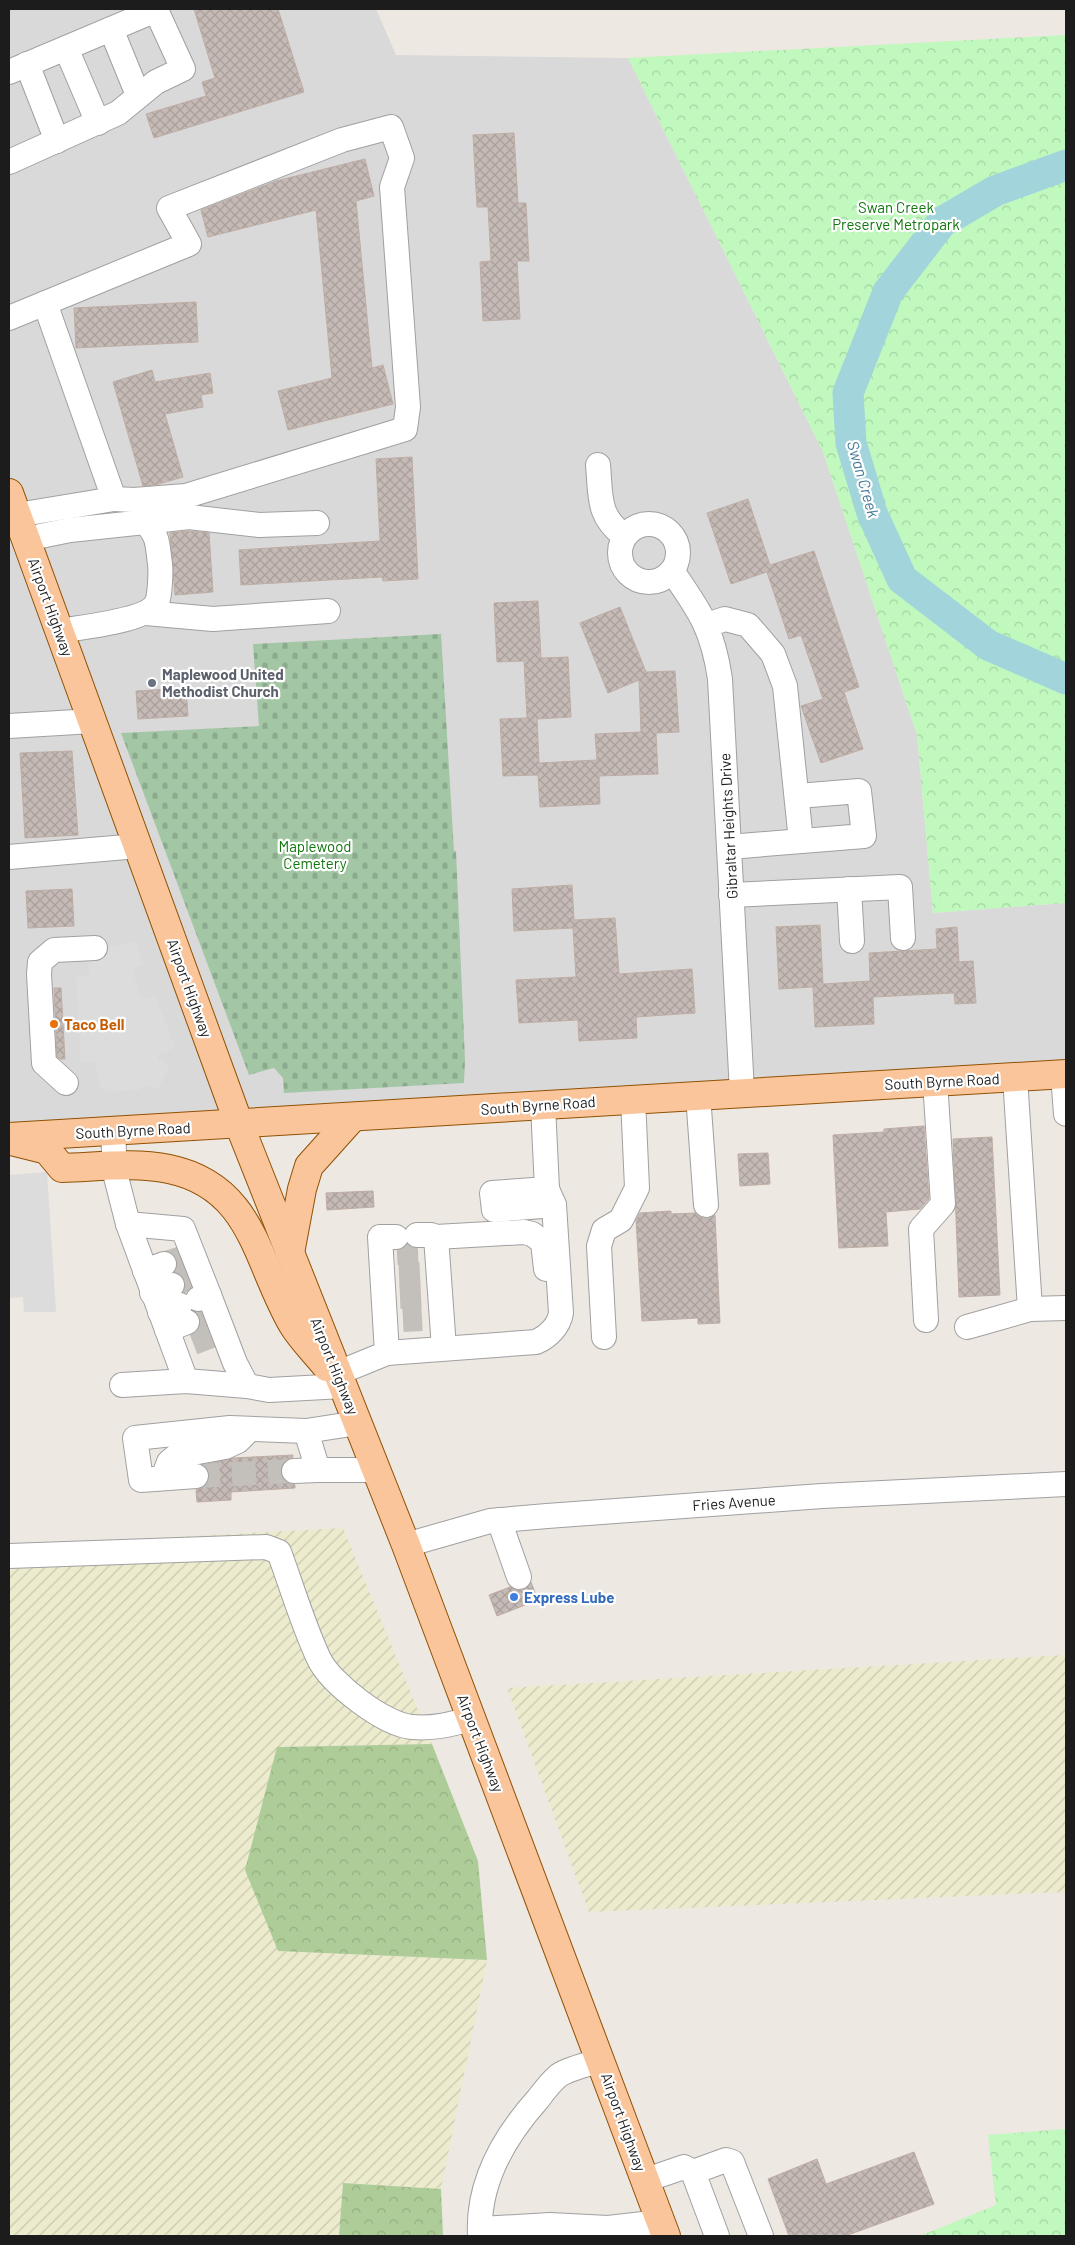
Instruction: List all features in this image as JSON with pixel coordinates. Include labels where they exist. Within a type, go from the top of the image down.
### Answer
[{"type":"main road","name":"Airport Highway","points":[[17,516],[239,1124],[406,1545],[664,2229]]},
{"type":"main road","name":"South Byrne Road","points":[[9,1139],[742,1092],[1065,1074]]},
{"type":"main road","points":[[290,1253],[302,1189],[309,1166],[353,1117]]},
{"type":"main road","points":[[9,1139],[47,1150],[62,1168],[136,1165],[170,1169],[200,1179],[223,1193],[246,1222],[294,1327],[341,1379]]},
{"type":"street","points":[[9,162],[57,141],[98,123],[118,113],[156,82],[183,69],[156,10],[18,68],[57,141]]},
{"type":"street","points":[[111,29],[138,95]]},
{"type":"street","points":[[66,48],[98,123]]},
{"type":"street","points":[[9,318],[189,244],[169,208],[342,140],[391,127],[402,158],[392,187],[408,407],[405,429],[186,496],[134,500],[114,499],[17,516]]},
{"type":"street","points":[[45,303],[114,499]]},
{"type":"street","points":[[598,465],[603,513],[612,527],[624,536]]},
{"type":"street","points":[[17,516],[70,530],[189,517],[259,526],[317,523]]},
{"type":"street","points":[[145,522],[156,534],[161,569],[157,602],[146,613]]},
{"type":"street","points":[[644,524],[655,525],[665,529],[673,537],[677,548],[677,557],[672,571],[655,581],[648,582],[635,578],[626,572],[621,561],[621,544],[624,536],[634,528],[644,524]]},
{"type":"street","name":"Gibraltar Heights Drive","points":[[672,571],[707,624],[716,652],[720,679],[742,1092]]},
{"type":"street","points":[[60,631],[108,623],[146,613],[213,619],[328,611]]},
{"type":"street","points":[[707,624],[726,620],[748,625],[773,654],[785,686],[798,796],[801,841]]},
{"type":"street","points":[[9,726],[93,721]]},
{"type":"street","points":[[729,847],[864,836],[859,791],[798,796]]},
{"type":"street","points":[[9,857],[138,846]]},
{"type":"street","points":[[731,895],[900,886],[903,938]]},
{"type":"street","points":[[849,889],[852,942]]},
{"type":"street","points":[[66,1083],[44,1063],[40,962],[54,950],[95,948]]},
{"type":"street","points":[[1065,1074],[1066,1114]]},
{"type":"street","points":[[1015,1077],[1030,1309]]},
{"type":"street","points":[[926,1320],[921,1229],[943,1204],[935,1081]]},
{"type":"street","points":[[698,1095],[706,1205]]},
{"type":"street","points":[[604,1338],[599,1246],[604,1230],[621,1220],[638,1188],[633,1099]]},
{"type":"street","points":[[122,1385],[186,1381],[247,1386],[269,1390],[341,1379],[387,1353],[536,1342],[544,1338],[559,1322],[560,1313],[543,1105]]},
{"type":"street","points":[[113,1131],[115,1173],[128,1224],[235,1363],[247,1386]]},
{"type":"street","points":[[496,1234],[494,1210],[550,1197]]},
{"type":"street","points":[[128,1224],[183,1228],[186,1301],[186,1381]]},
{"type":"street","points":[[387,1353],[412,1278],[496,1234],[524,1232],[532,1234],[543,1242],[548,1311],[546,1318],[541,1325],[534,1328],[488,1331],[475,1346]]},
{"type":"street","points":[[412,1278],[444,1348]]},
{"type":"street","points":[[967,1327],[1030,1309],[1066,1308]]},
{"type":"street","points":[[196,1476],[141,1480],[136,1438],[230,1428],[306,1431],[358,1423]]},
{"type":"street","points":[[162,1478],[169,1462],[176,1456],[225,1448],[238,1441],[250,1429]]},
{"type":"street","points":[[306,1431],[318,1470]]},
{"type":"street","points":[[294,1471],[377,1470]]},
{"type":"street","name":"Fries Avenue","points":[[406,1545],[499,1520],[822,1496],[1066,1484]]},
{"type":"street","points":[[499,1520],[519,1577]]},
{"type":"street","points":[[9,1556],[266,1547],[279,1552],[320,1661],[341,1687],[378,1714],[410,1727],[435,1728],[472,1719]]},
{"type":"street","points":[[601,2060],[559,2075],[526,2111],[510,2134],[490,2171],[482,2203],[480,2233],[550,2225],[664,2229]]},
{"type":"street","points":[[693,2172],[726,2160],[732,2162],[760,2236]]},
{"type":"street","points":[[646,2180],[684,2167],[693,2172],[717,2236]]},
{"type":"shaded area","points":[[9,9],[376,9],[396,55],[628,58],[823,452],[917,735],[933,913],[1066,903],[1066,1074],[9,1137]]},
{"type":"shaded area","points":[[135,941],[144,965],[132,970],[142,999],[156,997],[175,1048],[158,1055],[158,1059],[170,1065],[158,1090],[146,1085],[139,1090],[110,1092],[100,1087],[95,1061],[81,1062],[76,977],[89,976],[88,952]]},
{"type":"shaded area","points":[[47,1172],[56,1312],[24,1312],[23,1297],[9,1298],[9,1175]]},
{"type":"green space","name":"Swan Creek Preserve Metropark","points":[[1066,35],[1066,903],[933,913],[917,735],[823,452],[628,58]]},
{"type":"green space","name":"Maplewood Cemetery","points":[[441,634],[454,851],[456,851],[465,1060],[464,1083],[284,1093],[283,1078],[274,1068],[249,1075],[121,733],[259,726],[253,644]]},
{"type":"green space","points":[[343,1528],[432,1744],[277,1747],[278,1951],[487,1960],[441,2189],[343,2183],[339,2236],[9,2236],[9,1546]]},
{"type":"green space","points":[[1066,1655],[1066,1892],[589,1912],[507,1688]]},
{"type":"green space","points":[[432,1744],[478,1861],[487,1960],[278,1951],[245,1870],[277,1747]]},
{"type":"green space","points":[[1066,2129],[1066,2236],[920,2236],[996,2205],[988,2135]]},
{"type":"green space","points":[[343,2183],[441,2189],[443,2236],[339,2236]]},
{"type":"building","points":[[194,9],[278,9],[304,92],[154,138],[146,114],[206,96],[202,82],[215,78]]},
{"type":"building","points":[[514,133],[518,203],[526,203],[529,261],[517,261],[520,319],[483,321],[480,262],[491,261],[488,207],[477,207],[473,135]]},
{"type":"building","points":[[365,159],[374,196],[356,201],[372,368],[383,365],[393,404],[288,430],[278,391],[332,378],[316,210],[208,237],[201,210],[276,181]]},
{"type":"building","points":[[196,302],[198,342],[76,348],[74,308]]},
{"type":"building","points":[[152,370],[155,382],[210,373],[213,393],[201,395],[203,407],[165,414],[183,477],[155,485],[143,486],[113,382]]},
{"type":"building","points":[[412,457],[418,579],[383,581],[382,577],[241,585],[239,550],[380,541],[376,459]]},
{"type":"building","points":[[748,499],[770,565],[814,551],[859,687],[844,692],[863,749],[821,763],[801,706],[823,699],[801,635],[789,639],[767,572],[731,584],[707,513]]},
{"type":"building","points":[[189,531],[209,533],[213,592],[175,595],[170,533]]},
{"type":"building","points":[[538,601],[541,658],[568,657],[571,717],[537,719],[539,763],[597,760],[595,734],[641,732],[639,680],[608,693],[580,623],[620,607],[646,672],[675,671],[679,732],[656,733],[658,774],[599,776],[600,804],[540,807],[538,775],[503,776],[500,719],[527,718],[524,661],[497,662],[494,603]]},
{"type":"building","points":[[186,688],[188,716],[138,719],[136,691]]},
{"type":"building","points":[[72,751],[78,835],[25,838],[20,753]]},
{"type":"building","points":[[572,885],[574,920],[615,918],[619,974],[692,969],[695,1013],[636,1017],[637,1038],[579,1041],[578,1020],[519,1023],[516,980],[576,977],[573,928],[514,931],[512,889]]},
{"type":"building","points":[[72,889],[74,926],[28,928],[26,891]]},
{"type":"building","points":[[820,925],[823,984],[870,981],[869,953],[937,949],[936,929],[957,927],[959,962],[973,961],[976,1003],[955,1004],[954,993],[873,997],[874,1024],[815,1027],[813,987],[779,989],[776,927]]},
{"type":"building","points":[[54,988],[61,988],[65,1059],[57,1057]]},
{"type":"building","points":[[924,1126],[929,1199],[920,1209],[886,1212],[888,1246],[839,1248],[833,1135],[884,1132],[884,1129]]},
{"type":"building","points":[[992,1137],[1000,1295],[959,1297],[953,1139]]},
{"type":"building","points":[[768,1153],[770,1184],[740,1186],[738,1154]]},
{"type":"building","points":[[373,1191],[374,1207],[327,1210],[326,1193]]},
{"type":"building","points":[[671,1211],[671,1214],[695,1213],[707,1219],[715,1215],[720,1323],[698,1324],[698,1318],[642,1321],[636,1220],[640,1213]]},
{"type":"building","points":[[293,1455],[293,1457],[287,1459],[282,1464],[280,1472],[283,1479],[295,1485],[295,1488],[231,1492],[231,1500],[197,1502],[196,1490],[204,1487],[209,1482],[210,1475],[204,1465],[233,1458]]},
{"type":"building","name":"Express Lube","points":[[531,1582],[538,1600],[497,1616],[489,1595],[510,1587],[516,1590],[523,1590]]},
{"type":"building","points":[[914,2152],[934,2204],[845,2236],[789,2236],[768,2179],[817,2159],[826,2184]]},
{"type":"waterway","name":"Swan Creek","points":[[1066,165],[995,191],[942,222],[888,292],[848,393],[851,443],[872,513],[902,579],[988,645],[1066,679]]},
{"type":"tunnel","points":[[397,1253],[418,1252]]},
{"type":"tunnel","points":[[164,1264],[182,1258]]},
{"type":"tunnel","points":[[399,1275],[420,1274]]},
{"type":"tunnel","points":[[172,1285],[190,1278]]},
{"type":"tunnel","points":[[400,1297],[421,1296]]},
{"type":"tunnel","points":[[187,1322],[204,1315]]},
{"type":"tunnel","points":[[403,1320],[422,1319]]},
{"type":"tunnel","points":[[193,1343],[211,1336]]},
{"type":"tunnel","points":[[196,1476],[294,1471]]},
{"type":"place","name":"Maplewood United Methodist Church","points":[[152,683]]},
{"type":"place","name":"Taco Bell","points":[[54,1024]]},
{"type":"place","name":"Express Lube","points":[[514,1597]]}]
